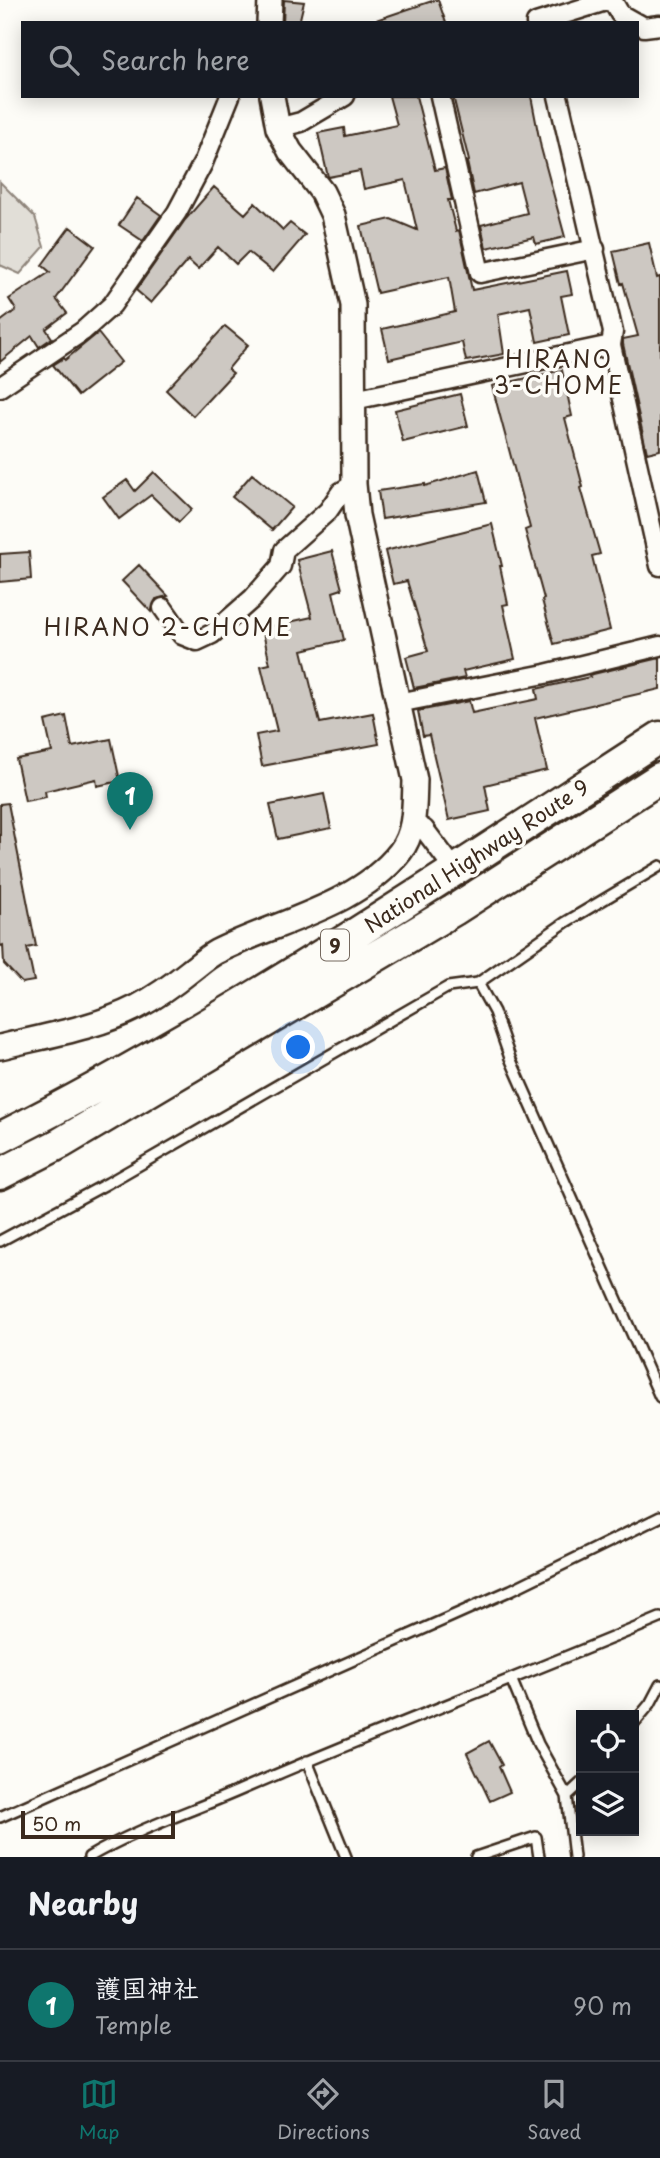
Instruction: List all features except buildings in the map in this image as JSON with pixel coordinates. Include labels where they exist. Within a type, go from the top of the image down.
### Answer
[{"type":"highway","name":"National Highway Route 9","points":[[0,1138],[55,1110],[237,1007],[660,737]]},
{"type":"highway","name":"National Highway Route 9","points":[[0,1174],[61,1143],[443,916],[660,778]]},
{"type":"street","points":[[269,21],[270,0]]},
{"type":"street","points":[[542,21],[588,3],[610,0],[620,14],[633,21]]},
{"type":"street","points":[[639,24],[644,27],[660,26]]},
{"type":"street","points":[[0,387],[83,331],[112,305],[177,212],[203,163],[229,98]]},
{"type":"street","points":[[0,1047],[117,1016],[167,988],[214,953],[300,918],[343,897],[380,872],[402,850],[413,823],[415,780],[357,515],[354,484],[353,305],[333,215],[322,192],[290,151],[278,128],[272,98]]},
{"type":"street","points":[[278,128],[301,122],[342,98]]},
{"type":"street","points":[[440,98],[480,273],[595,249]]},
{"type":"street","points":[[558,98],[595,249],[613,332],[611,345],[660,566]]},
{"type":"street","points":[[354,400],[611,345]]},
{"type":"street","points":[[163,608],[182,635],[197,640],[212,634],[253,598],[281,566],[284,550],[328,511],[341,492],[354,484]]},
{"type":"street","points":[[398,703],[545,674],[660,646]]},
{"type":"street","points":[[413,823],[424,829],[455,870]]},
{"type":"lane","points":[[0,1241],[108,1183],[448,987],[478,983],[566,922],[660,866]]},
{"type":"lane","points":[[478,983],[494,1012],[510,1058],[660,1397]]},
{"type":"lane","points":[[0,1817],[498,1596],[660,1517]]},
{"type":"lane","points":[[89,1857],[124,1837],[307,1761],[512,1681],[660,1618]]},
{"type":"lane","points":[[512,1681],[538,1744],[567,1796],[574,1857]]},
{"type":"lane","points":[[639,1717],[660,1685]]},
{"type":"lane","points":[[307,1761],[346,1857]]},
{"type":"lane","points":[[567,1796],[576,1788]]},
{"type":"lane","points":[[476,1857],[536,1837],[539,1857]]},
{"type":"shaded area","points":[[0,182],[35,217],[44,247],[20,274],[0,265]]},
{"type":"place","name":"護国神社","points":[[130,830]]},
{"type":"district","name":"HIRANO 3-CHOME","points":[[559,371]]},
{"type":"district","name":"HIRANO 2-CHOME","points":[[168,626]]}]
